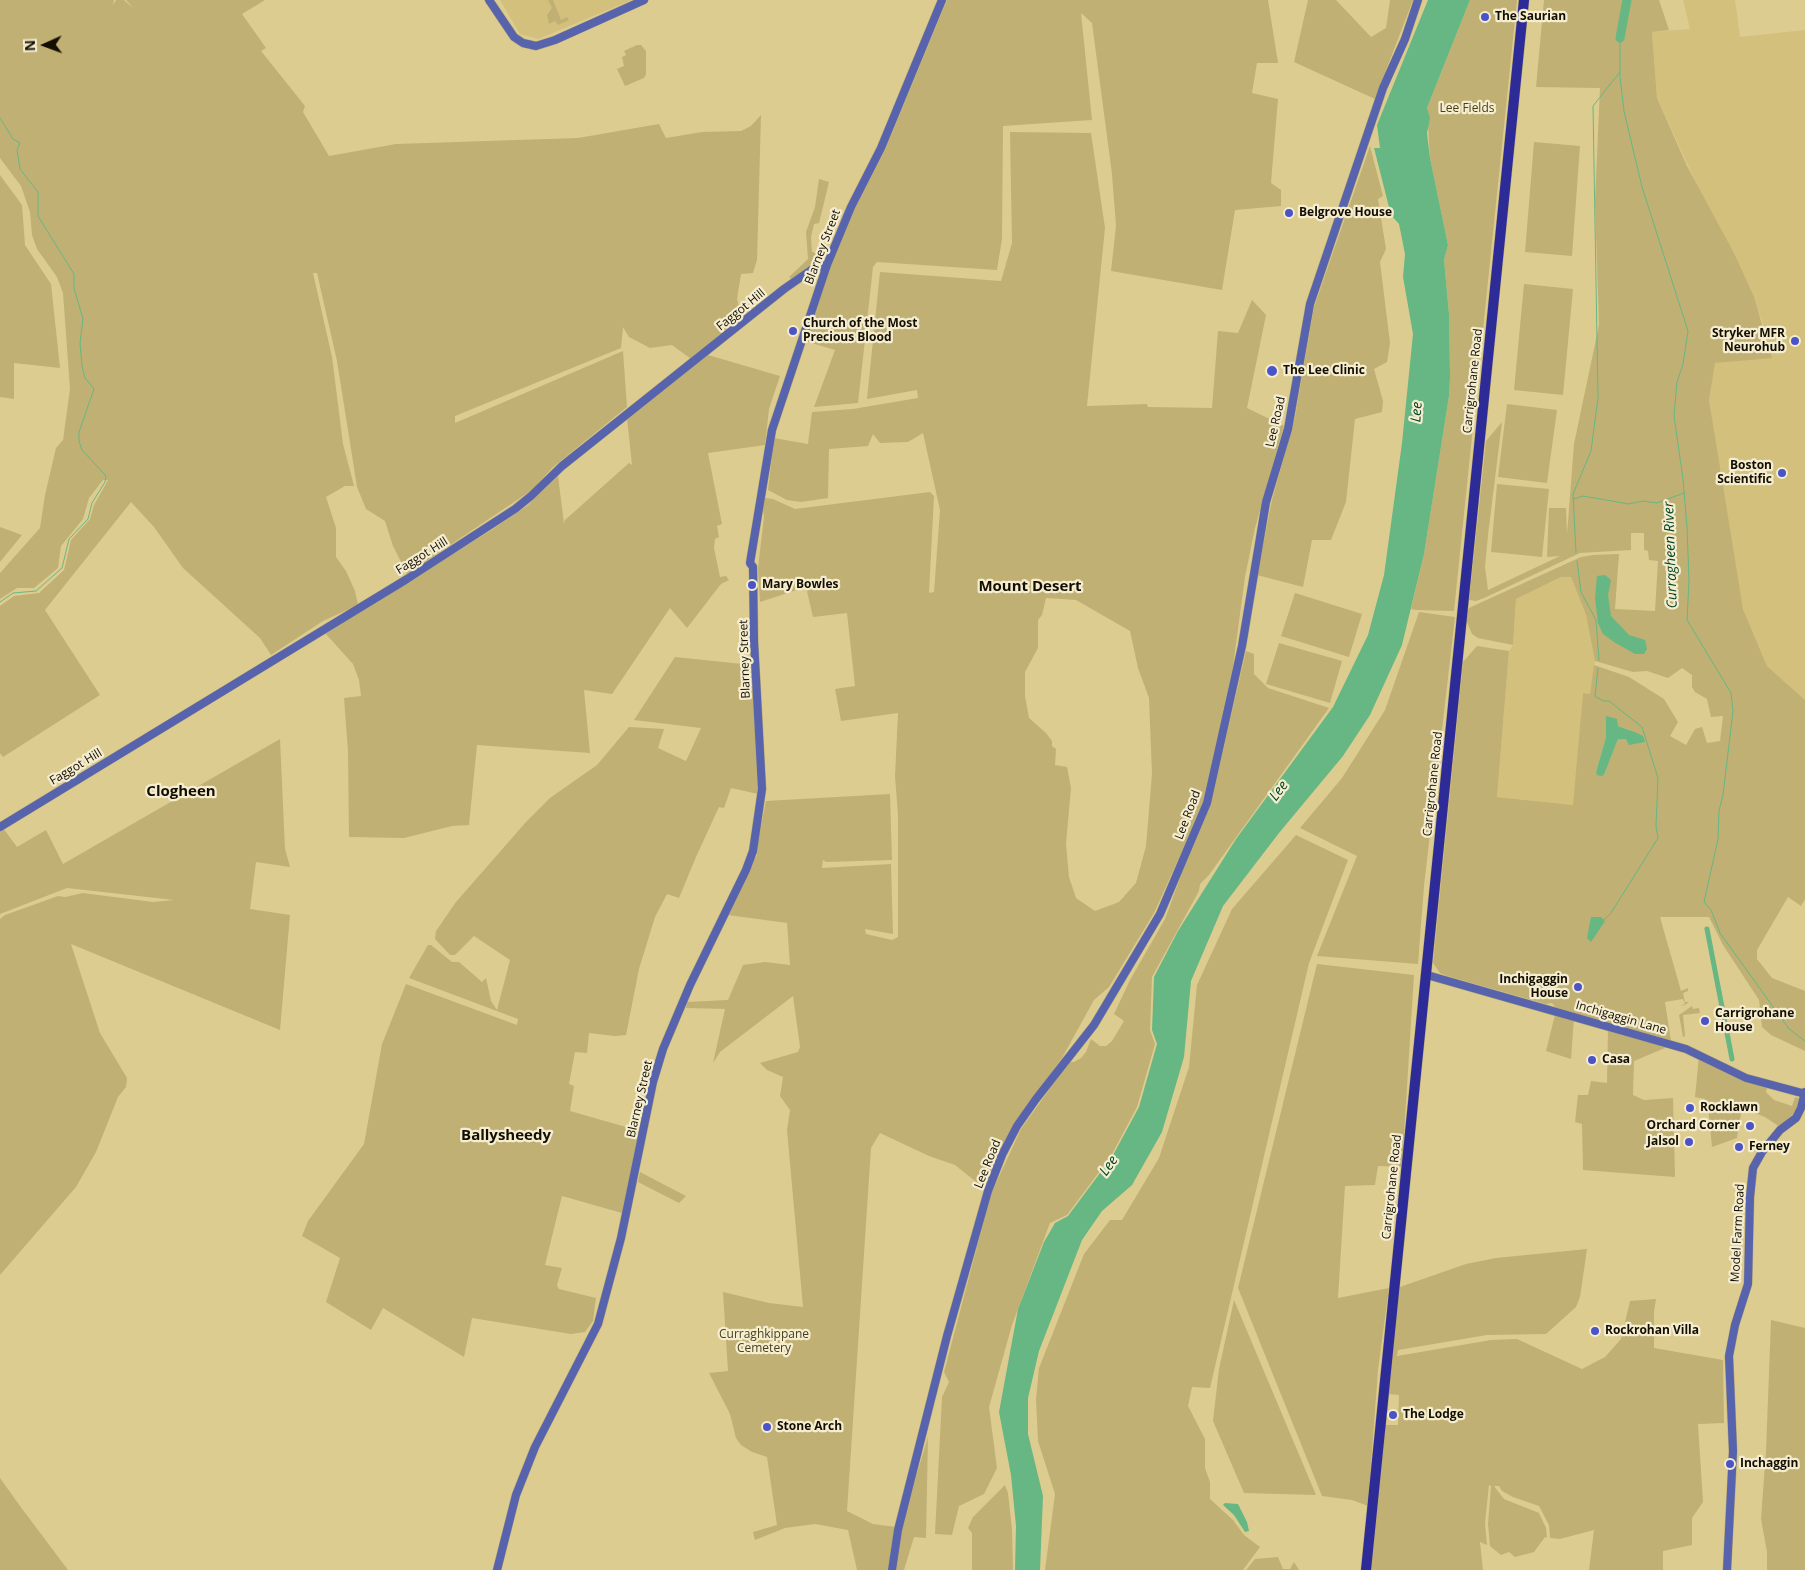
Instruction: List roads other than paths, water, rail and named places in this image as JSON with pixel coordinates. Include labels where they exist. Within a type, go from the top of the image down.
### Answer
[{"type":"highway","name":"Carrigrohane Road","points":[[1366,1570],[1524,0]]},
{"type":"street","points":[[489,0],[514,37],[523,43],[536,46],[644,0]]},
{"type":"street","points":[[494,0],[497,10]]},
{"type":"street","name":"Blarney Street","points":[[497,1570],[516,1496],[534,1447],[598,1324],[619,1248],[653,1082],[663,1049],[690,985],[746,870],[753,851],[762,788],[754,641],[753,568],[750,563],[775,420],[827,265],[851,207],[881,148],[942,0]]},
{"type":"street","name":"Lee Road","points":[[892,1570],[898,1528],[947,1339],[988,1191],[1002,1155],[1017,1126],[1036,1099],[1094,1025],[1160,914],[1207,803],[1242,646],[1266,502],[1288,429],[1310,304],[1377,106],[1405,39],[1418,0]]},
{"type":"street","name":"Faggot Hill","points":[[0,827],[399,584],[515,509],[536,492],[562,466],[784,289],[814,268],[827,265]]},
{"type":"street","name":"Inchigaggin Lane","points":[[1426,975],[1680,1047],[1746,1078],[1805,1093]]},
{"type":"street","name":"Model Farm Road","points":[[1727,1570],[1733,1451],[1729,1356],[1735,1324],[1748,1284],[1750,1197],[1753,1168],[1762,1152],[1780,1130],[1796,1118],[1805,1093]]},
{"type":"water","name":"Lee","points":[[1428,0],[1470,0],[1427,108],[1430,118],[1427,133],[1430,158],[1448,245],[1444,260],[1449,314],[1450,377],[1449,396],[1424,554],[1402,645],[1370,715],[1343,756],[1279,833],[1223,906],[1191,981],[1184,1057],[1162,1132],[1132,1185],[1102,1211],[1082,1240],[1039,1351],[1028,1398],[1028,1434],[1043,1496],[1040,1570],[1015,1570],[1016,1526],[1011,1475],[999,1412],[1018,1309],[1044,1242],[1055,1223],[1068,1216],[1112,1157],[1139,1107],[1157,1044],[1152,1030],[1154,977],[1178,931],[1236,839],[1333,707],[1368,635],[1384,575],[1402,443],[1413,334],[1403,277],[1405,254],[1399,224],[1391,215],[1374,148],[1380,148],[1377,125]]},
{"type":"water","points":[[1605,575],[1611,580],[1608,595],[1611,616],[1629,635],[1645,640],[1647,649],[1644,654],[1635,654],[1603,634],[1598,623],[1595,598],[1597,576]]},
{"type":"water","points":[[1606,716],[1617,719],[1618,726],[1643,736],[1645,742],[1629,745],[1626,739],[1618,739],[1604,775],[1601,776],[1597,775],[1596,772],[1606,737]]},
{"type":"water","points":[[1591,917],[1601,917],[1605,921],[1591,942],[1587,938]]},
{"type":"water","points":[[1225,1503],[1238,1504],[1247,1522],[1249,1531],[1245,1532],[1234,1515],[1223,1505]]},
{"type":"waterway","name":"Curragheen River","points":[[1620,38],[1627,0]]},
{"type":"waterway","name":"Curragheen River","points":[[1620,38],[1620,77],[1624,111],[1642,187],[1688,331],[1683,364],[1677,382],[1674,416],[1683,479],[1687,527],[1689,581],[1687,620],[1731,693],[1733,711],[1723,795],[1719,811],[1718,839],[1704,902],[1711,910],[1720,933],[1789,1029],[1805,1041]]},
{"type":"waterway","points":[[1576,553],[1573,494],[1591,451],[1598,398],[1593,106],[1620,72]]},
{"type":"waterway","points":[[0,118],[13,139],[20,143],[17,150],[20,169],[38,192],[38,216],[74,274],[74,288],[83,319],[80,343],[82,366],[85,378],[94,389],[79,432],[79,441],[82,450],[106,476],[105,482],[92,503],[88,519],[69,539],[62,568],[36,591],[13,593],[0,602]]},
{"type":"waterway","points":[[1574,499],[1583,496],[1629,504],[1643,501],[1657,503],[1684,493]]},
{"type":"waterway","points":[[1577,561],[1581,592],[1596,620],[1599,660]]},
{"type":"waterway","points":[[1598,668],[1595,696],[1603,701],[1609,701],[1642,727],[1658,778],[1656,826],[1658,838],[1611,913],[1604,920]]},
{"type":"waterway","points":[[1707,929],[1732,1059]]},
{"type":"place","name":"The Saurian","points":[[1485,17]]},
{"type":"place","name":"Belgrove House","points":[[1289,213]]},
{"type":"place","name":"Church of the Most Precious Blood","points":[[793,331]]},
{"type":"place","name":"Stryker MFR Neurohub","points":[[1795,341]]},
{"type":"place","name":"The Lee Clinic","points":[[1272,371]]},
{"type":"place","name":"Boston Scientific","points":[[1782,473]]},
{"type":"place","name":"Mary Bowles","points":[[752,585]]},
{"type":"place","name":"Inchigaggin House","points":[[1578,987]]},
{"type":"place","name":"Carrigrohane House","points":[[1705,1021]]},
{"type":"place","name":"Casa","points":[[1592,1060]]},
{"type":"place","name":"Rocklawn","points":[[1690,1108]]},
{"type":"place","name":"Orchard Corner","points":[[1750,1126]]},
{"type":"place","name":"Jalsol","points":[[1689,1142]]},
{"type":"place","name":"Ferney","points":[[1739,1147]]},
{"type":"place","name":"Rockrohan Villa","points":[[1595,1331]]},
{"type":"place","name":"The Lodge","points":[[1393,1415]]},
{"type":"place","name":"Stone Arch","points":[[767,1427]]},
{"type":"place","name":"Inchaggin","points":[[1730,1464]]},
{"type":"district","name":"Mount Desert","points":[[1030,587]]},
{"type":"district","name":"Clogheen","points":[[181,792]]},
{"type":"district","name":"Ballysheedy","points":[[506,1136]]},
{"type":"park label","name":"Lee Fields","points":[[1467,109]]},
{"type":"park label","name":"Curraghkippane Cemetery","points":[[764,1342]]}]
